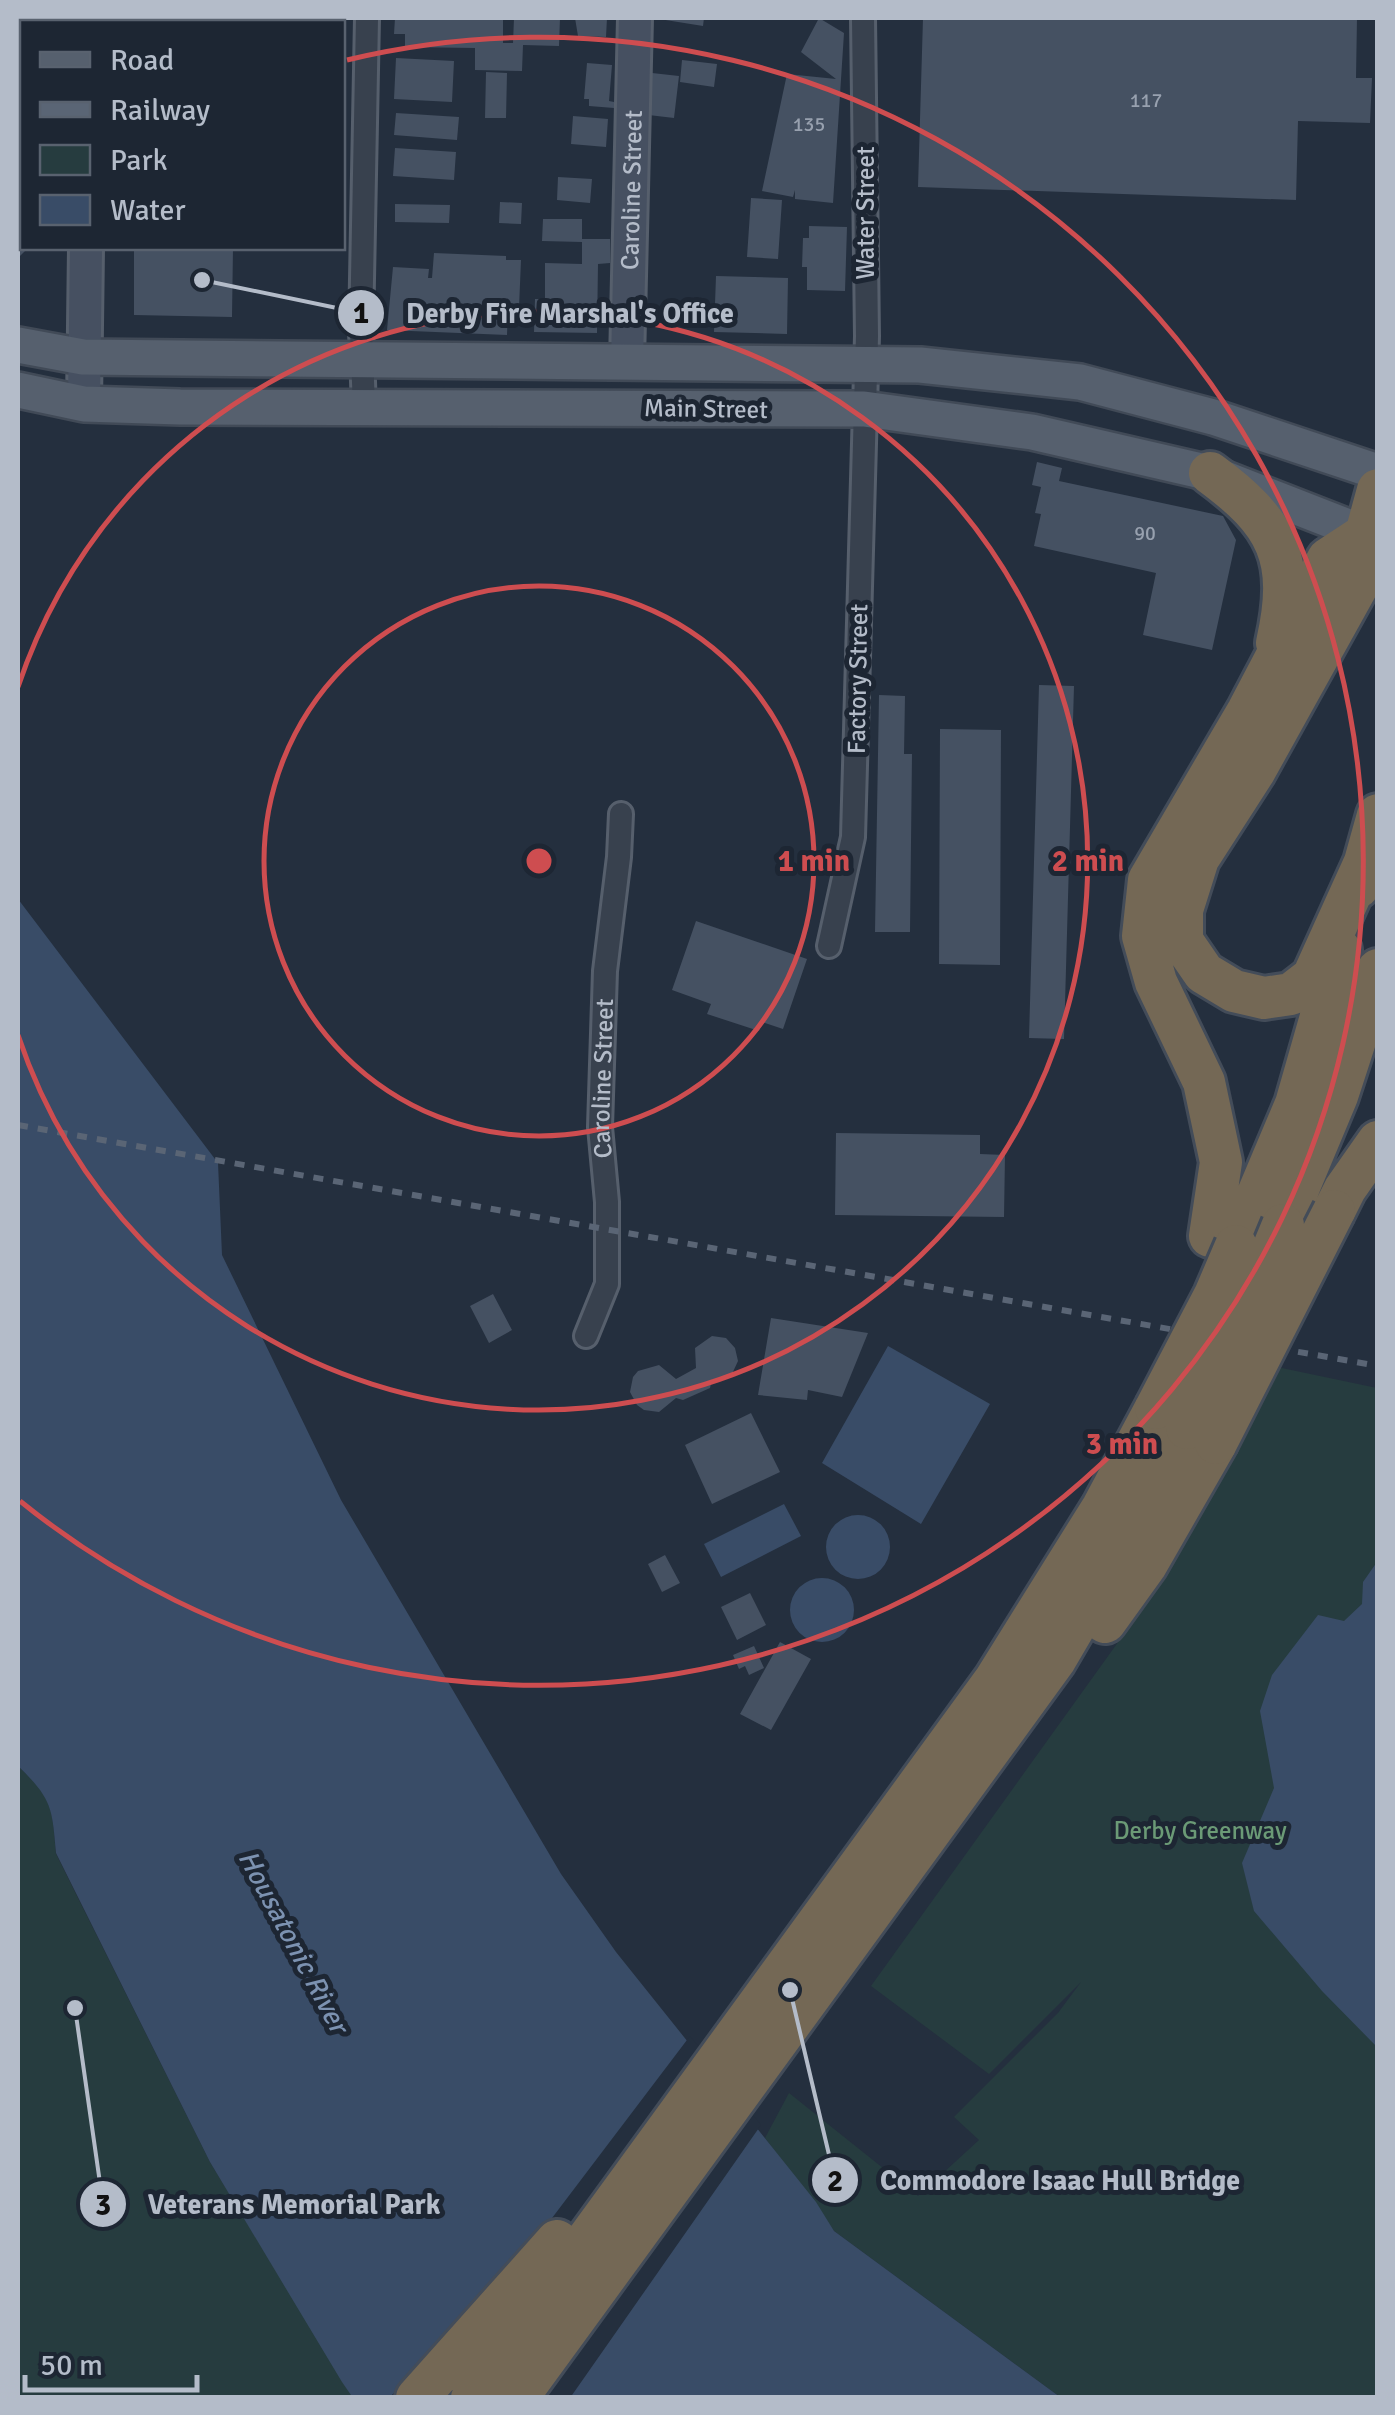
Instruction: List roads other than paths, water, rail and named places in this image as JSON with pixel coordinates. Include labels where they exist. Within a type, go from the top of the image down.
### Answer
[{"type":"highway","points":[[1210,473],[1245,498],[1264,519],[1276,541],[1284,591],[1278,640],[1268,672]]},
{"type":"highway","points":[[1366,860],[1313,977],[1291,994],[1264,998],[1234,991],[1204,972],[1182,941],[1182,910],[1198,860],[1254,772],[1360,580],[1372,537],[1378,490]]},
{"type":"highway","points":[[472,2398],[660,2138],[912,1827],[1057,1689],[1146,1565],[1186,1426],[1223,1241],[1221,1162],[1204,1082],[1156,982],[1144,936],[1150,880],[1328,559],[1372,537]]},
{"type":"highway","points":[[1223,1241],[1296,1104],[1378,815]]},
{"type":"highway","points":[[1186,1426],[1259,1283],[1336,1096],[1378,970]]},
{"type":"highway","points":[[517,2398],[912,1827],[995,1680],[1104,1507],[1186,1426],[1378,1142]]},
{"type":"highway","points":[[418,2398],[576,2220],[660,2138]]},
{"type":"main road","name":"Caroline Street","points":[[627,362],[634,18]]},
{"type":"main road","points":[[84,404],[86,250]]},
{"type":"main road","name":"Main Street","points":[[18,345],[83,356],[920,365],[1080,382],[1213,417],[1378,472]]},
{"type":"main road","name":"Main Street","points":[[18,390],[84,404],[864,410],[1032,432],[1210,473],[1372,537]]},
{"type":"street","points":[[364,407],[367,18]]},
{"type":"street","name":"Water Street","points":[[864,18],[864,410]]},
{"type":"street","name":"Factory Street","points":[[829,946],[853,838],[864,410]]},
{"type":"street","name":"Caroline Street","points":[[586,1336],[607,1284],[607,1202],[600,1108],[605,971],[621,814]]},
{"type":"water","name":"Housatonic River","points":[[18,899],[218,1163],[222,1255],[341,1500],[561,1874],[616,1952],[816,2202],[834,2231],[1060,2397],[353,2398],[210,2162],[56,1853],[44,1796],[18,1766]]},
{"type":"water","points":[[888,1346],[990,1404],[921,1524],[822,1463]]},
{"type":"water","points":[[784,1504],[801,1536],[721,1577],[704,1544]]},
{"type":"water","points":[[858,1515],[880,1525],[890,1547],[880,1569],[858,1579],[836,1569],[826,1547],[836,1525]]},
{"type":"water","points":[[1377,1562],[1377,2047],[1322,1991],[1254,1911],[1242,1863],[1274,1788],[1260,1711],[1272,1675],[1318,1615],[1344,1621],[1362,1604],[1363,1582]]},
{"type":"water","points":[[822,1578],[845,1587],[854,1610],[845,1633],[822,1642],[799,1633],[790,1610],[799,1587]]},
{"type":"railway","points":[[18,1125],[1378,1366]]},
{"type":"place","name":"Derby Fire Marshal's Office","points":[[202,280]]},
{"type":"place","name":"Commodore Isaac Hull Bridge","points":[[790,1990]]},
{"type":"place","name":"Veterans Memorial Park","points":[[75,2008]]},
{"type":"park label","name":"Derby Greenway","points":[[1200,1830]]}]
